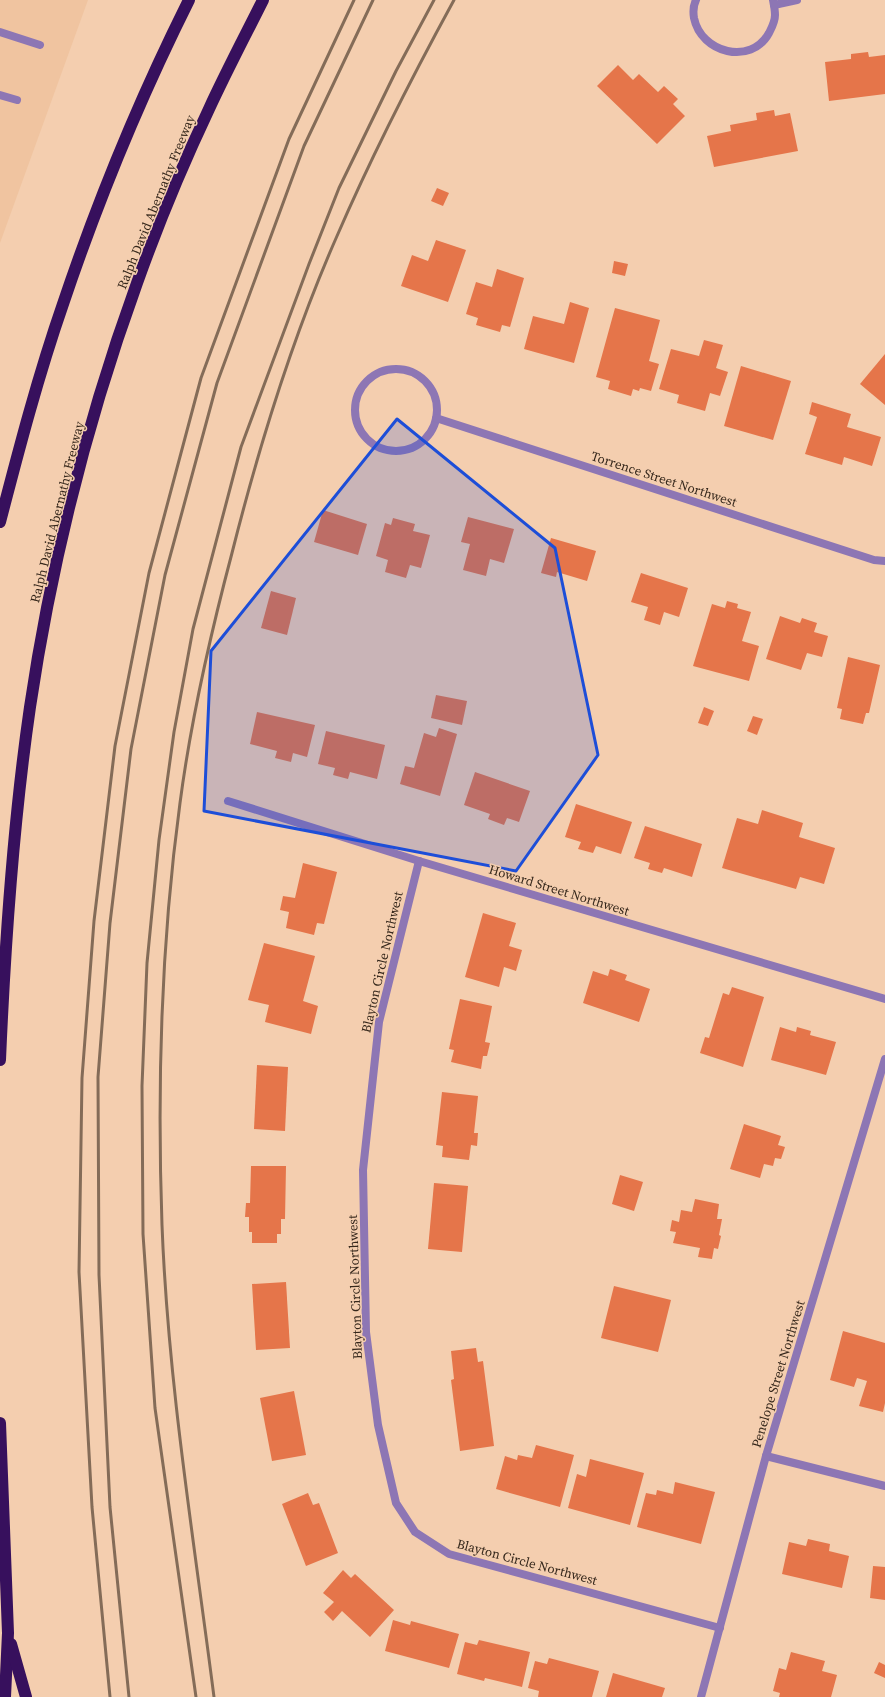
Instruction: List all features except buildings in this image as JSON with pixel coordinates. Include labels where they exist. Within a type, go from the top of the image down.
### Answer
[{"type":"highway","points":[[0,522],[25,427],[58,319],[100,200],[161,56],[189,0]]},
{"type":"highway","name":"Ralph David Abernathy Freeway","points":[[0,1060],[3,985],[18,801],[36,676],[48,609],[69,511],[113,355],[137,284],[170,198],[209,108],[263,0]]},
{"type":"highway","points":[[0,1423],[8,1633],[5,1697]]},
{"type":"highway","points":[[8,1633],[26,1697]]},
{"type":"street","points":[[696,0],[693,11],[696,25],[700,34],[710,44],[725,52],[747,51],[759,44],[766,38],[774,25],[774,3],[797,0]]},
{"type":"street","points":[[0,32],[40,45]]},
{"type":"street","points":[[0,95],[17,100]]},
{"type":"street","points":[[386,370],[404,370],[418,375],[430,388],[436,401],[436,418],[432,431],[425,440],[412,448],[404,451],[383,450],[370,443],[360,432],[356,421],[355,406],[358,392],[366,381],[373,376],[386,370]]},
{"type":"street","name":"Torrence Street Northwest","points":[[436,418],[874,560],[885,561]]},
{"type":"street","name":"Howard Street Northwest","points":[[228,801],[419,861],[885,999]]},
{"type":"street","name":"Blayton Circle Northwest","points":[[419,861],[378,1022],[363,1170],[366,1332],[378,1425],[396,1503],[415,1532],[449,1554],[720,1628]]},
{"type":"street","name":"Penelope Street Northwest","points":[[701,1697],[766,1456],[885,1059]]},
{"type":"street","points":[[766,1456],[885,1486]]},
{"type":"highlighted area","points":[[397,419],[555,548],[598,755],[516,871],[204,811],[211,651]]},
{"type":"shaded area","points":[[0,0],[88,0],[0,243]]},
{"type":"railway","points":[[110,1697],[92,1507],[79,1272],[82,1078],[94,921],[115,746],[149,573],[201,378],[289,139],[354,0]]},
{"type":"railway","points":[[129,1697],[110,1507],[99,1275],[98,1077],[110,923],[131,749],[165,575],[217,383],[304,146],[373,0]]},
{"type":"railway","points":[[196,1697],[155,1408],[143,1234],[142,1086],[147,963],[159,840],[174,732],[193,629],[241,447],[339,188],[396,71],[434,0]]},
{"type":"railway","points":[[214,1697],[176,1402],[165,1284],[162,1225],[160,1119],[162,1014],[168,908],[184,772],[195,709],[216,615],[242,513],[265,433],[291,353],[305,314],[337,236],[364,176],[408,87],[454,0]]}]
